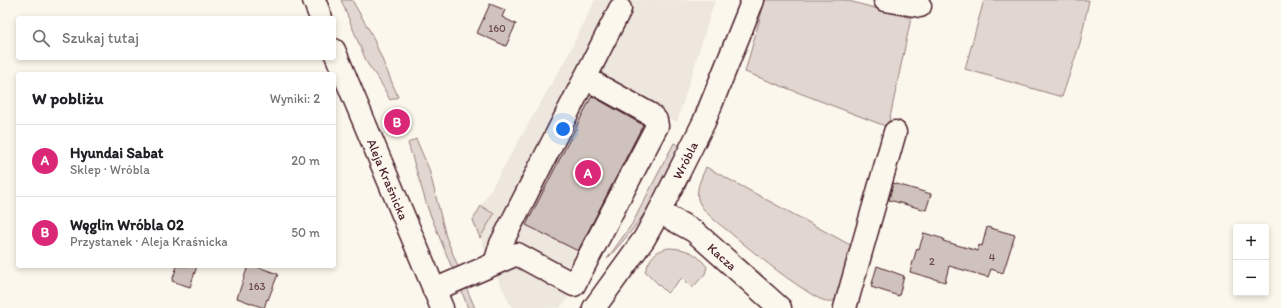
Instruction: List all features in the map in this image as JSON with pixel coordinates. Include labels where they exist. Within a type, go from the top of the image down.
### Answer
[{"type":"street","points":[[314,0],[320,16]]},
{"type":"street","name":"Wróbla","points":[[594,308],[644,239],[659,212],[704,122],[753,0]]},
{"type":"street","points":[[885,0],[920,6]]},
{"type":"street","points":[[495,263],[501,244],[620,9]]},
{"type":"street","name":"Aleja Kraśnicka","points":[[336,55],[438,299]]},
{"type":"street","points":[[438,299],[495,263],[517,254],[574,285],[657,126],[656,120],[650,114],[584,78]]},
{"type":"street","points":[[845,308],[894,132]]},
{"type":"street","name":"Kacza","points":[[659,212],[694,231],[780,308]]},
{"type":"shaded area","points":[[341,0],[352,0],[371,33],[398,97],[390,100],[381,83],[367,63]]},
{"type":"shaded area","points":[[595,0],[715,0],[677,122],[667,117],[578,286],[560,308],[512,308],[491,265],[473,220],[567,57]]},
{"type":"shaded area","points":[[765,0],[845,0],[911,18],[888,127],[745,72]]},
{"type":"shaded area","points":[[984,0],[1089,0],[1080,43],[1062,97],[965,69]]},
{"type":"shaded area","points":[[416,139],[429,169],[446,237],[459,269],[452,268],[428,209],[408,143]]},
{"type":"shaded area","points":[[674,143],[680,146],[654,198],[632,230],[607,259],[632,224]]},
{"type":"shaded area","points":[[706,167],[854,247],[837,299],[826,301],[817,298],[769,264],[706,212],[699,202],[697,193]]},
{"type":"shaded area","points":[[481,206],[494,214],[480,238],[473,220]]},
{"type":"shaded area","points":[[669,248],[681,249],[690,252],[699,258],[707,267],[705,274],[692,288],[682,278],[667,293],[645,271],[649,262],[656,253]]},
{"type":"shaded area","points":[[466,287],[475,308],[468,308],[462,292]]},
{"type":"building","points":[[490,4],[505,10],[502,17],[516,24],[506,46],[477,33]]},
{"type":"building","points":[[592,96],[643,125],[578,251],[526,225]]},
{"type":"building","points":[[893,183],[931,194],[926,210],[889,200]]},
{"type":"building","points":[[987,227],[1015,235],[1003,273],[991,269],[988,277],[949,266],[945,282],[910,272],[917,248],[919,249],[924,233],[944,239],[943,241],[978,251],[979,245],[982,246]]},
{"type":"building","points":[[877,266],[904,276],[899,296],[871,287]]},
{"type":"building","points":[[176,268],[196,268],[190,287],[172,281]]},
{"type":"building","points":[[247,268],[261,268],[278,274],[264,308],[237,298]]},
{"type":"place","name":"Węglin Wróbla 02","points":[[397,122]]},
{"type":"place","name":"Hyundai Sabat","points":[[588,173]]}]
